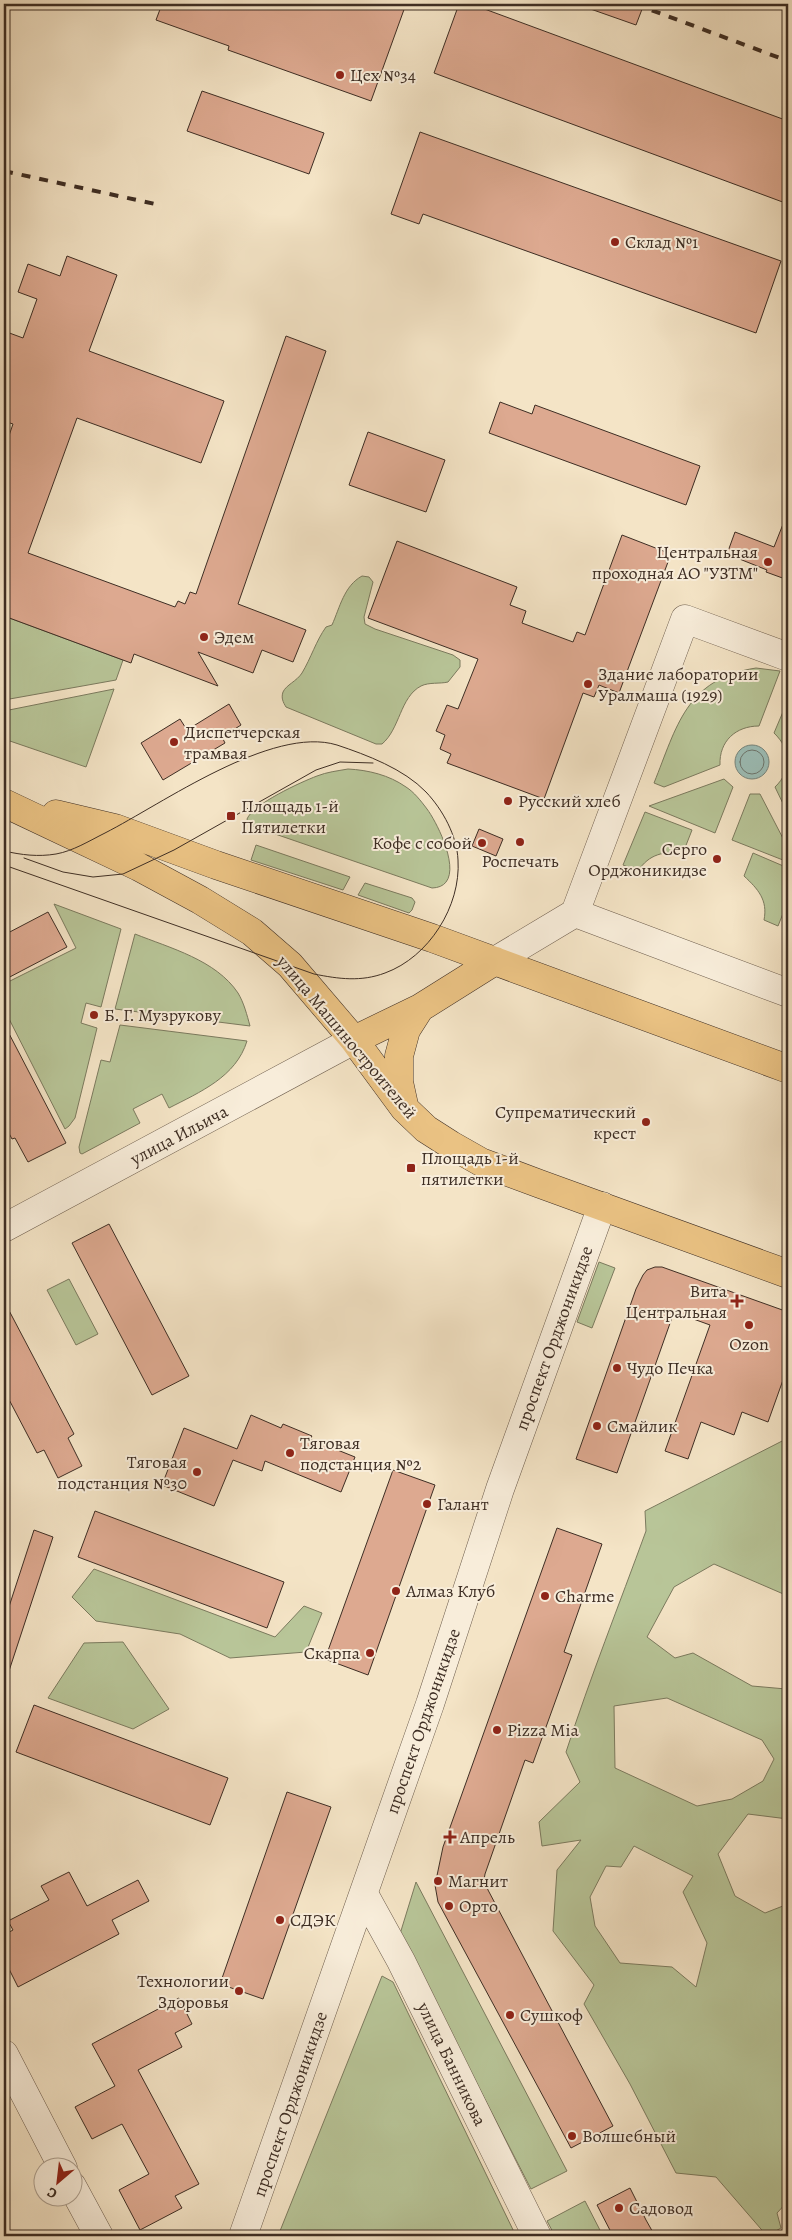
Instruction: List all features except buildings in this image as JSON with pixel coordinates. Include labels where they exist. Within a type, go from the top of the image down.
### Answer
[{"type":"main road","name":"улица Машиностроителей","points":[[4,802],[115,828],[216,865],[495,961],[788,1069]]},
{"type":"main road","name":"улица Машиностроителей","points":[[4,802],[139,867],[200,900],[252,932],[290,965],[354,1040],[404,1108],[426,1128],[451,1145],[481,1162],[788,1274]]},
{"type":"main road","points":[[354,1040],[420,1008],[495,961]]},
{"type":"main road","points":[[404,1108],[399,1082],[399,1056],[406,1030],[420,1008]]},
{"type":"street","points":[[495,961],[575,914],[686,619],[788,657]]},
{"type":"street","points":[[575,914],[788,992]]},
{"type":"street","name":"улица Ильича","points":[[4,1228],[354,1040]]},
{"type":"street","name":"проспект Орджоникидзе","points":[[243,2236],[430,1704],[500,1489],[602,1206]]},
{"type":"street","name":"улица Банникова","points":[[364,1894],[401,1961],[537,2236]]},
{"type":"street","points":[[4,2054],[58,2158]]},
{"type":"street","points":[[82,2205],[99,2236]]},
{"type":"green space","points":[[362,576],[369,577],[373,582],[364,617],[365,624],[453,655],[460,660],[460,667],[448,682],[424,685],[414,691],[404,705],[393,730],[382,744],[376,744],[286,707],[282,698],[284,690],[302,673],[326,627],[332,625],[347,591]]},
{"type":"green space","points":[[4,616],[123,660],[116,680],[4,700]]},
{"type":"green space","points":[[756,668],[780,671],[759,726],[743,729],[730,736],[722,749],[720,765],[664,787],[654,783],[678,724],[687,708],[699,694],[714,683],[732,674]]},
{"type":"green space","points":[[114,689],[86,767],[4,739],[4,711]]},
{"type":"green space","points":[[788,700],[788,814],[775,787],[781,781],[787,767],[786,753],[780,739],[774,733]]},
{"type":"green space","points":[[348,769],[371,772],[393,779],[409,789],[420,800],[438,828],[448,854],[449,877],[443,885],[432,888],[249,825],[247,819],[251,813],[278,794],[321,775]]},
{"type":"green space","points":[[724,779],[733,787],[715,833],[649,806]]},
{"type":"green space","points":[[750,794],[760,794],[788,848],[788,862],[732,840]]},
{"type":"green space","points":[[645,812],[692,830],[683,853],[663,853],[652,857],[638,871],[623,865]]},
{"type":"green space","points":[[256,845],[350,877],[343,890],[251,860]]},
{"type":"green space","points":[[753,853],[788,868],[788,901],[778,926],[764,920],[765,907],[761,895],[744,876]]},
{"type":"green space","points":[[365,883],[412,898],[415,902],[412,910],[409,913],[358,895]]},
{"type":"green space","points":[[54,904],[121,929],[101,1007],[86,1003],[81,1023],[97,1028],[75,1118],[65,1129],[4,1009],[4,984],[76,948]]},
{"type":"green space","points":[[135,934],[191,956],[218,972],[238,993],[244,1005],[250,1026],[115,1009]]},
{"type":"green space","points":[[120,1025],[247,1041],[242,1054],[235,1064],[216,1082],[169,1108],[162,1094],[133,1109],[140,1123],[82,1154],[79,1147],[101,1060],[110,1062]]},
{"type":"green space","points":[[599,1262],[615,1268],[592,1328],[577,1322]]},
{"type":"green space","points":[[69,1279],[98,1334],[76,1345],[47,1290]]},
{"type":"green space","points":[[788,1438],[788,1596],[714,1564],[674,1587],[647,1637],[675,1658],[693,1653],[752,1686],[786,1689],[788,1676],[788,1819],[748,1814],[718,1854],[735,1896],[765,1913],[788,1904],[788,2133],[783,2166],[788,2168],[788,2201],[777,2213],[781,2228],[767,2236],[716,2177],[676,2173],[630,2084],[584,2004],[594,1985],[553,1931],[557,1870],[581,1840],[542,1846],[539,1822],[580,1782],[566,1752],[646,1531],[645,1511]],"holes":[[[667,1698],[762,1740],[774,1759],[763,1781],[732,1799],[697,1806],[615,1768],[614,1706]],[[634,1846],[693,1876],[683,1892],[707,1943],[696,1987],[672,1967],[620,1963],[595,1926],[590,1897],[606,1866],[621,1867]]]},
{"type":"green space","points":[[94,1569],[275,1637],[304,1606],[322,1613],[306,1652],[230,1658],[180,1634],[96,1621],[72,1597]]},
{"type":"green space","points":[[123,1642],[169,1709],[133,1729],[48,1698],[84,1643]]},
{"type":"green space","points":[[416,1882],[567,2171],[531,2189],[400,1934]]},
{"type":"green space","points":[[382,1976],[393,1982],[516,2236],[278,2236]]},
{"type":"green space","points":[[585,2201],[603,2236],[555,2236],[547,2221]]},
{"type":"water","points":[[752,745],[759,746],[764,750],[768,755],[768,769],[764,774],[759,778],[752,779],[745,778],[740,774],[736,769],[735,762],[736,755],[740,750],[745,746]]},
{"type":"tram line","points":[[4,851],[36,855],[49,855],[69,851],[186,787],[250,756],[281,746],[311,742],[337,745],[360,753],[407,776],[426,792],[443,815],[452,833],[457,851],[458,877],[448,912],[439,928],[415,955],[385,973],[367,978],[350,979],[314,974],[4,865]]},
{"type":"tram line","points":[[24,858],[63,872],[93,877],[123,874],[174,850],[316,770],[340,762],[373,763]]},
{"type":"railway","points":[[635,4],[788,61]]},
{"type":"railway","points":[[4,171],[155,204]]},
{"type":"place","name":"Цех №34","points":[[340,75]]},
{"type":"place","name":"Склад №1","points":[[615,242]]},
{"type":"place","name":"Центральная проходная АО \"УЗТМ\"","points":[[768,562]]},
{"type":"place","name":"Эдем","points":[[204,637]]},
{"type":"place","name":"Здание лаборатории Уралмаша (1929)","points":[[588,684]]},
{"type":"place","name":"Диспетчерская трамвая","points":[[174,742]]},
{"type":"place","name":"Русский хлеб","points":[[508,801]]},
{"type":"place","name":"Площадь 1-й Пятилетки","points":[[231,816]]},
{"type":"place","name":"Роспечать","points":[[520,842]]},
{"type":"place","name":"Кофе с собой","points":[[482,843]]},
{"type":"place","name":"Серго Орджоникидзе","points":[[717,859]]},
{"type":"place","name":"Б. Г. Музрукову","points":[[94,1015]]},
{"type":"place","name":"Супрематический крест","points":[[646,1122]]},
{"type":"place","name":"Площадь 1-й пятилетки","points":[[411,1168]]},
{"type":"place","name":"Вита Центральная","points":[[737,1301]]},
{"type":"place","name":"Ozon","points":[[749,1325]]},
{"type":"place","name":"Чудо Печка","points":[[617,1368]]},
{"type":"place","name":"Смайлик","points":[[597,1426]]},
{"type":"place","name":"Тяговая подстанция №2","points":[[290,1453]]},
{"type":"place","name":"Тяговая подстанция №30","points":[[197,1472]]},
{"type":"place","name":"Галант","points":[[427,1504]]},
{"type":"place","name":"Алмаз Клуб","points":[[396,1591]]},
{"type":"place","name":"Charme","points":[[545,1596]]},
{"type":"place","name":"Скарпа","points":[[370,1653]]},
{"type":"place","name":"Pizza Mia","points":[[497,1730]]},
{"type":"place","name":"Апрель","points":[[450,1837]]},
{"type":"place","name":"Магнит","points":[[438,1881]]},
{"type":"place","name":"Орто","points":[[449,1906]]},
{"type":"place","name":"СДЭК","points":[[280,1920]]},
{"type":"place","name":"Технологии Здоровья","points":[[239,1991]]},
{"type":"place","name":"Сушкоф","points":[[510,2015]]},
{"type":"place","name":"Волшебный","points":[[572,2136]]},
{"type":"place","name":"Садовод","points":[[619,2208]]}]
